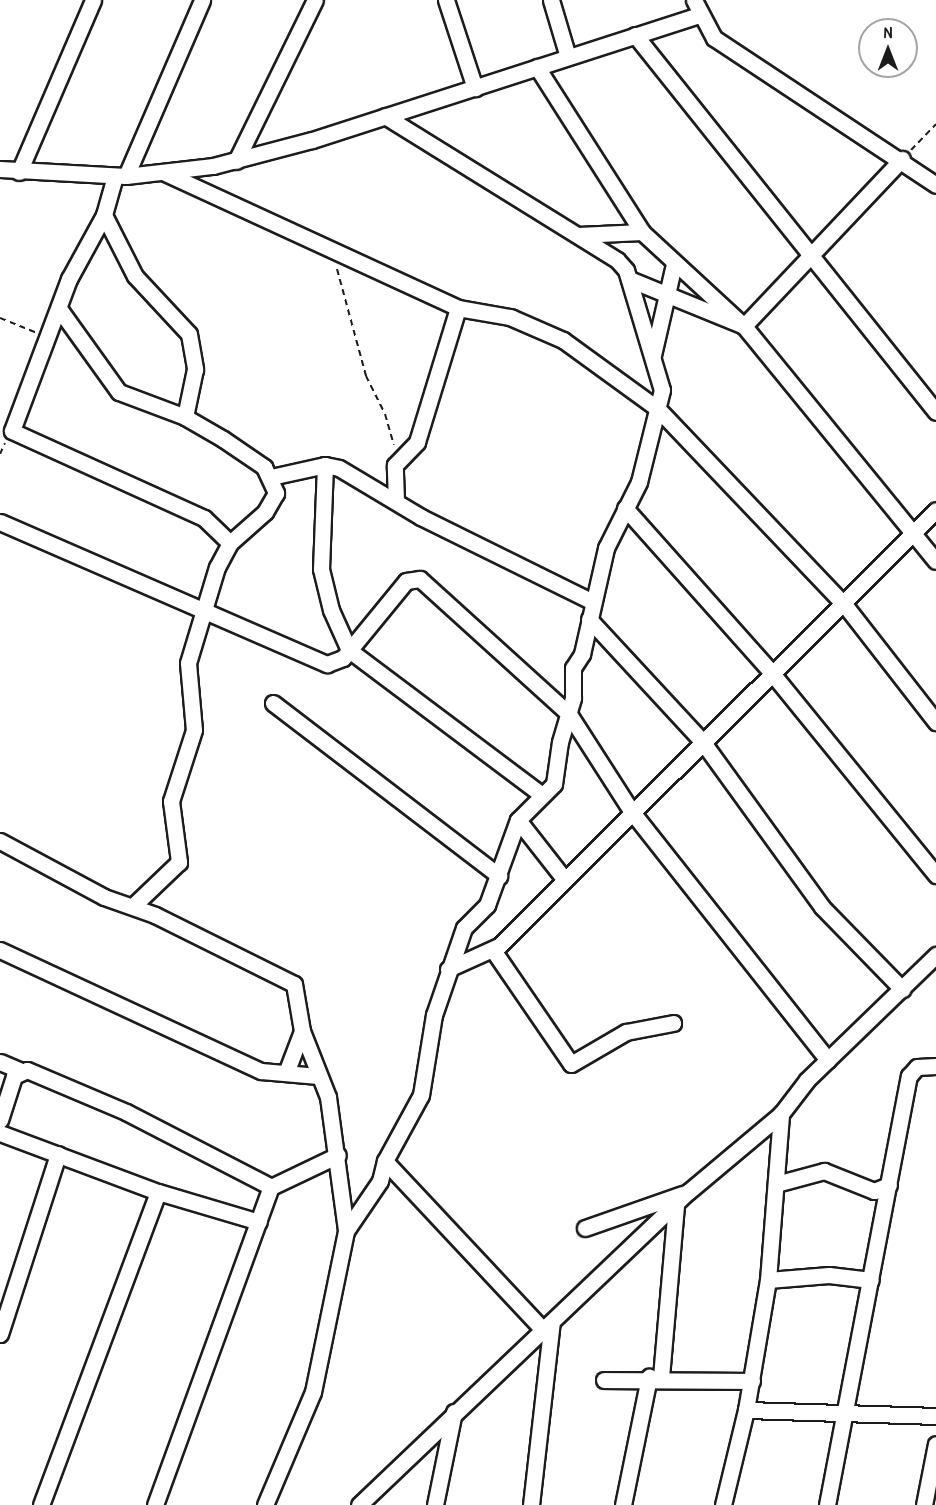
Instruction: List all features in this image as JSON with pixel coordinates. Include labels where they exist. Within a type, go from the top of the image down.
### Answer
[{"type":"street","points":[[19,172],[93,0]]},
{"type":"street","points":[[202,0],[104,215],[69,279],[60,310],[12,431],[204,518],[230,543]]},
{"type":"street","points":[[236,161],[315,0]]},
{"type":"street","points":[[446,0],[475,88]]},
{"type":"street","points":[[551,0],[568,57]]},
{"type":"street","points":[[0,169],[19,172],[120,176],[165,173],[236,161],[475,88],[635,35],[696,7],[714,38],[902,159],[936,185]]},
{"type":"street","points":[[635,35],[813,253],[936,412]]},
{"type":"street","points":[[537,67],[642,232],[674,264],[744,326],[936,561]]},
{"type":"street","points":[[346,1231],[380,1181],[385,1161],[420,1095],[434,1015],[464,928],[488,905],[518,820],[554,784],[569,714],[573,668],[589,619],[606,548],[639,482],[662,390],[629,279],[617,260],[385,116]]},
{"type":"street","points":[[744,326],[902,159]]},
{"type":"street","points":[[165,173],[458,308],[510,317],[563,340],[658,409],[844,604],[936,722]]},
{"type":"street","points":[[104,215],[135,276],[189,334],[195,369],[184,417]]},
{"type":"street","points":[[578,235],[642,232]]},
{"type":"street","points":[[653,358],[664,297],[674,264]]},
{"type":"street","points":[[629,279],[664,297],[744,326]]},
{"type":"street","points":[[396,501],[395,465],[417,442],[458,308]]},
{"type":"street","points":[[60,310],[119,392],[184,417],[255,460],[272,477],[276,493],[272,502],[230,543],[222,555],[203,611],[189,663],[194,730],[171,801],[179,862],[133,906]]},
{"type":"street","points":[[272,477],[325,465],[357,476],[396,501],[593,602]]},
{"type":"street","points":[[325,465],[321,569],[331,610],[349,650],[542,795]]},
{"type":"street","points":[[625,508],[771,672],[936,875]]},
{"type":"street","points":[[448,969],[493,950],[771,672],[844,604],[936,510]]},
{"type":"street","points":[[0,522],[320,663],[338,662],[406,581],[420,579],[569,714],[632,812],[828,1060]]},
{"type":"street","points":[[589,619],[702,741],[822,907],[902,989]]},
{"type":"street","points":[[273,704],[499,876]]},
{"type":"street","points":[[518,820],[565,880]]},
{"type":"street","points":[[0,841],[104,897],[133,906],[288,979],[297,990],[302,1031],[327,1097],[338,1155],[346,1231],[313,1392],[265,1505]]},
{"type":"street","points":[[0,950],[250,1066],[318,1076]]},
{"type":"street","points":[[493,950],[571,1064],[626,1032],[673,1023]]},
{"type":"street","points":[[359,1505],[454,1412],[688,1192],[781,1114],[828,1060],[936,955]]},
{"type":"street","points":[[286,1073],[302,1031]]},
{"type":"street","points":[[0,1062],[126,1112],[271,1187]]},
{"type":"street","points":[[827,1505],[909,1076],[917,1067],[936,1066]]},
{"type":"street","points":[[0,1120],[19,1070]]},
{"type":"street","points":[[723,1505],[752,1381],[768,1280],[781,1114]]},
{"type":"street","points":[[0,1133],[158,1192],[259,1222]]},
{"type":"street","points":[[0,1334],[58,1154]]},
{"type":"street","points":[[155,1505],[271,1187],[338,1155]]},
{"type":"street","points":[[385,1161],[547,1326],[531,1505]]},
{"type":"street","points":[[776,1184],[824,1171],[874,1191],[888,1185]]},
{"type":"street","points":[[41,1505],[158,1192]]},
{"type":"street","points":[[585,1228],[688,1192]]},
{"type":"street","points":[[623,1505],[655,1377],[676,1204]]},
{"type":"street","points":[[768,1280],[830,1275],[871,1280]]},
{"type":"street","points":[[604,1380],[655,1377],[752,1381]]},
{"type":"street","points":[[746,1410],[936,1416]]},
{"type":"street","points":[[435,1505],[454,1412]]},
{"type":"street","points":[[924,1505],[936,1444]]},
{"type":"path","points":[[902,159],[936,124]]},
{"type":"path","points":[[333,251],[366,376],[392,432],[395,465]]},
{"type":"path","points":[[0,318],[49,337]]}]
